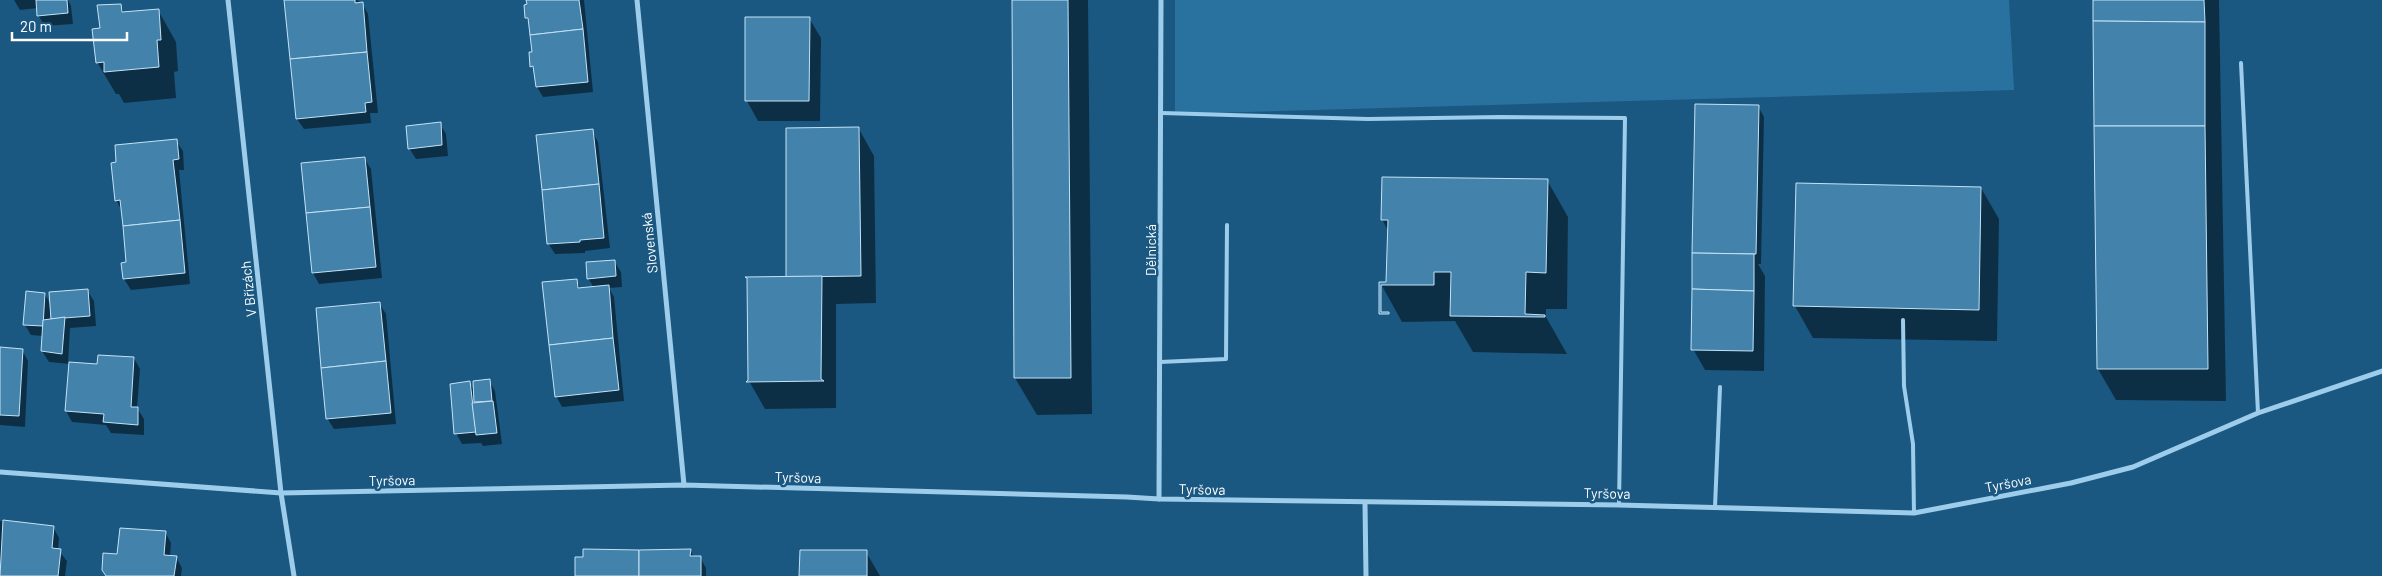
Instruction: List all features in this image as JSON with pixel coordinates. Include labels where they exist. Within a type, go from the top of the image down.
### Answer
[{"type":"street","name":"V Břízách","points":[[228,0],[281,493],[294,576]]},
{"type":"street","name":"Slovenská","points":[[637,0],[684,485]]},
{"type":"street","name":"Dělnická","points":[[1159,499],[1161,0]]},
{"type":"street","name":"Tyršova","points":[[0,472],[281,493],[684,485],[1159,499],[1619,505],[1914,513],[2071,483],[2133,467],[2258,413],[2382,371]]},
{"type":"street","points":[[1365,503],[1366,576]]},
{"type":"lane","points":[[2241,63],[2258,413]]},
{"type":"lane","points":[[1162,113],[1368,119],[1500,116],[1625,118],[1619,505]]},
{"type":"lane","points":[[1160,362],[1226,359],[1227,225]]},
{"type":"lane","points":[[1903,320],[1904,386],[1913,444],[1914,513]]},
{"type":"lane","points":[[1715,507],[1720,387]]},
{"type":"shaded area","points":[[1175,0],[2009,0],[2014,90],[1175,114]]},
{"type":"building","points":[[36,0],[67,0],[68,13],[37,16]]},
{"type":"building","points":[[284,0],[355,0],[355,3],[363,2],[367,52],[290,59]]},
{"type":"building","points":[[526,0],[579,0],[583,29],[530,35],[528,18],[525,18],[524,5],[527,4]]},
{"type":"building","points":[[1012,0],[1068,0],[1071,378],[1014,378]]},
{"type":"building","points":[[2093,0],[2204,0],[2205,22],[2093,21]]},
{"type":"building","points":[[121,4],[122,12],[159,9],[161,40],[157,40],[159,67],[104,72],[104,62],[96,63],[92,29],[100,28],[97,5]]},
{"type":"building","points":[[745,17],[810,17],[809,101],[745,101]]},
{"type":"building","points":[[2093,21],[2205,22],[2205,126],[2094,126]]},
{"type":"building","points":[[583,29],[588,82],[536,87],[533,66],[530,67],[529,52],[532,52],[530,35]]},
{"type":"building","points":[[367,52],[372,102],[365,103],[366,112],[296,119],[290,59]]},
{"type":"building","points":[[1695,104],[1759,105],[1756,254],[1692,253]]},
{"type":"building","points":[[441,122],[442,145],[408,149],[406,126]]},
{"type":"building","points":[[2094,126],[2205,126],[2208,369],[2097,369]]},
{"type":"building","points":[[859,127],[861,276],[786,277],[786,128]]},
{"type":"building","points":[[593,129],[599,184],[542,190],[536,135]]},
{"type":"building","points":[[177,139],[179,159],[173,160],[180,220],[123,226],[120,200],[115,201],[111,163],[116,162],[115,145]]},
{"type":"building","points":[[365,157],[370,207],[306,213],[301,163]]},
{"type":"building","points":[[1382,177],[1548,179],[1546,273],[1526,272],[1525,314],[1545,315],[1545,317],[1450,316],[1451,272],[1434,272],[1434,285],[1381,285],[1381,312],[1389,312],[1389,314],[1379,314],[1379,282],[1386,282],[1388,220],[1381,220]]},
{"type":"building","points":[[1796,183],[1981,187],[1979,310],[1793,306]]},
{"type":"building","points":[[599,184],[604,238],[547,244],[542,190]]},
{"type":"building","points":[[370,207],[376,267],[312,273],[306,213]]},
{"type":"building","points":[[180,220],[185,273],[123,279],[121,263],[126,262],[123,226]]},
{"type":"building","points":[[1692,253],[1754,254],[1754,291],[1692,289]]},
{"type":"building","points":[[615,260],[616,276],[587,279],[586,262]]},
{"type":"building","points":[[822,276],[821,379],[824,381],[746,382],[748,380],[747,278],[745,277]]},
{"type":"building","points":[[577,279],[578,288],[609,285],[613,338],[549,345],[542,282]]},
{"type":"building","points":[[88,289],[90,316],[51,319],[49,292]]},
{"type":"building","points":[[1692,289],[1754,291],[1753,351],[1691,350]]},
{"type":"building","points":[[26,291],[45,293],[43,326],[23,325]]},
{"type":"building","points":[[380,302],[386,361],[321,368],[316,308]]},
{"type":"building","points":[[65,317],[62,354],[41,351],[43,320]]},
{"type":"building","points":[[613,338],[619,390],[555,397],[549,345]]},
{"type":"building","points":[[0,347],[23,349],[19,416],[0,415]]},
{"type":"building","points":[[98,355],[134,357],[131,407],[138,407],[138,425],[103,422],[104,414],[65,411],[69,362],[97,364]]},
{"type":"building","points":[[386,361],[391,413],[326,419],[321,368]]},
{"type":"building","points":[[490,379],[492,401],[474,402],[473,381]]},
{"type":"building","points":[[470,381],[476,432],[454,434],[450,384]]},
{"type":"building","points":[[493,401],[497,433],[476,435],[472,403]]},
{"type":"building","points":[[3,520],[54,526],[52,548],[61,549],[58,576],[0,576]]},
{"type":"building","points":[[120,528],[166,531],[164,555],[177,556],[174,576],[106,576],[102,570],[103,553],[117,554]]},
{"type":"building","points":[[583,549],[639,550],[639,576],[575,576],[575,557],[583,557]]},
{"type":"building","points":[[691,549],[690,556],[701,556],[701,576],[639,576],[639,550]]},
{"type":"building","points":[[800,550],[867,550],[867,576],[799,576]]}]
